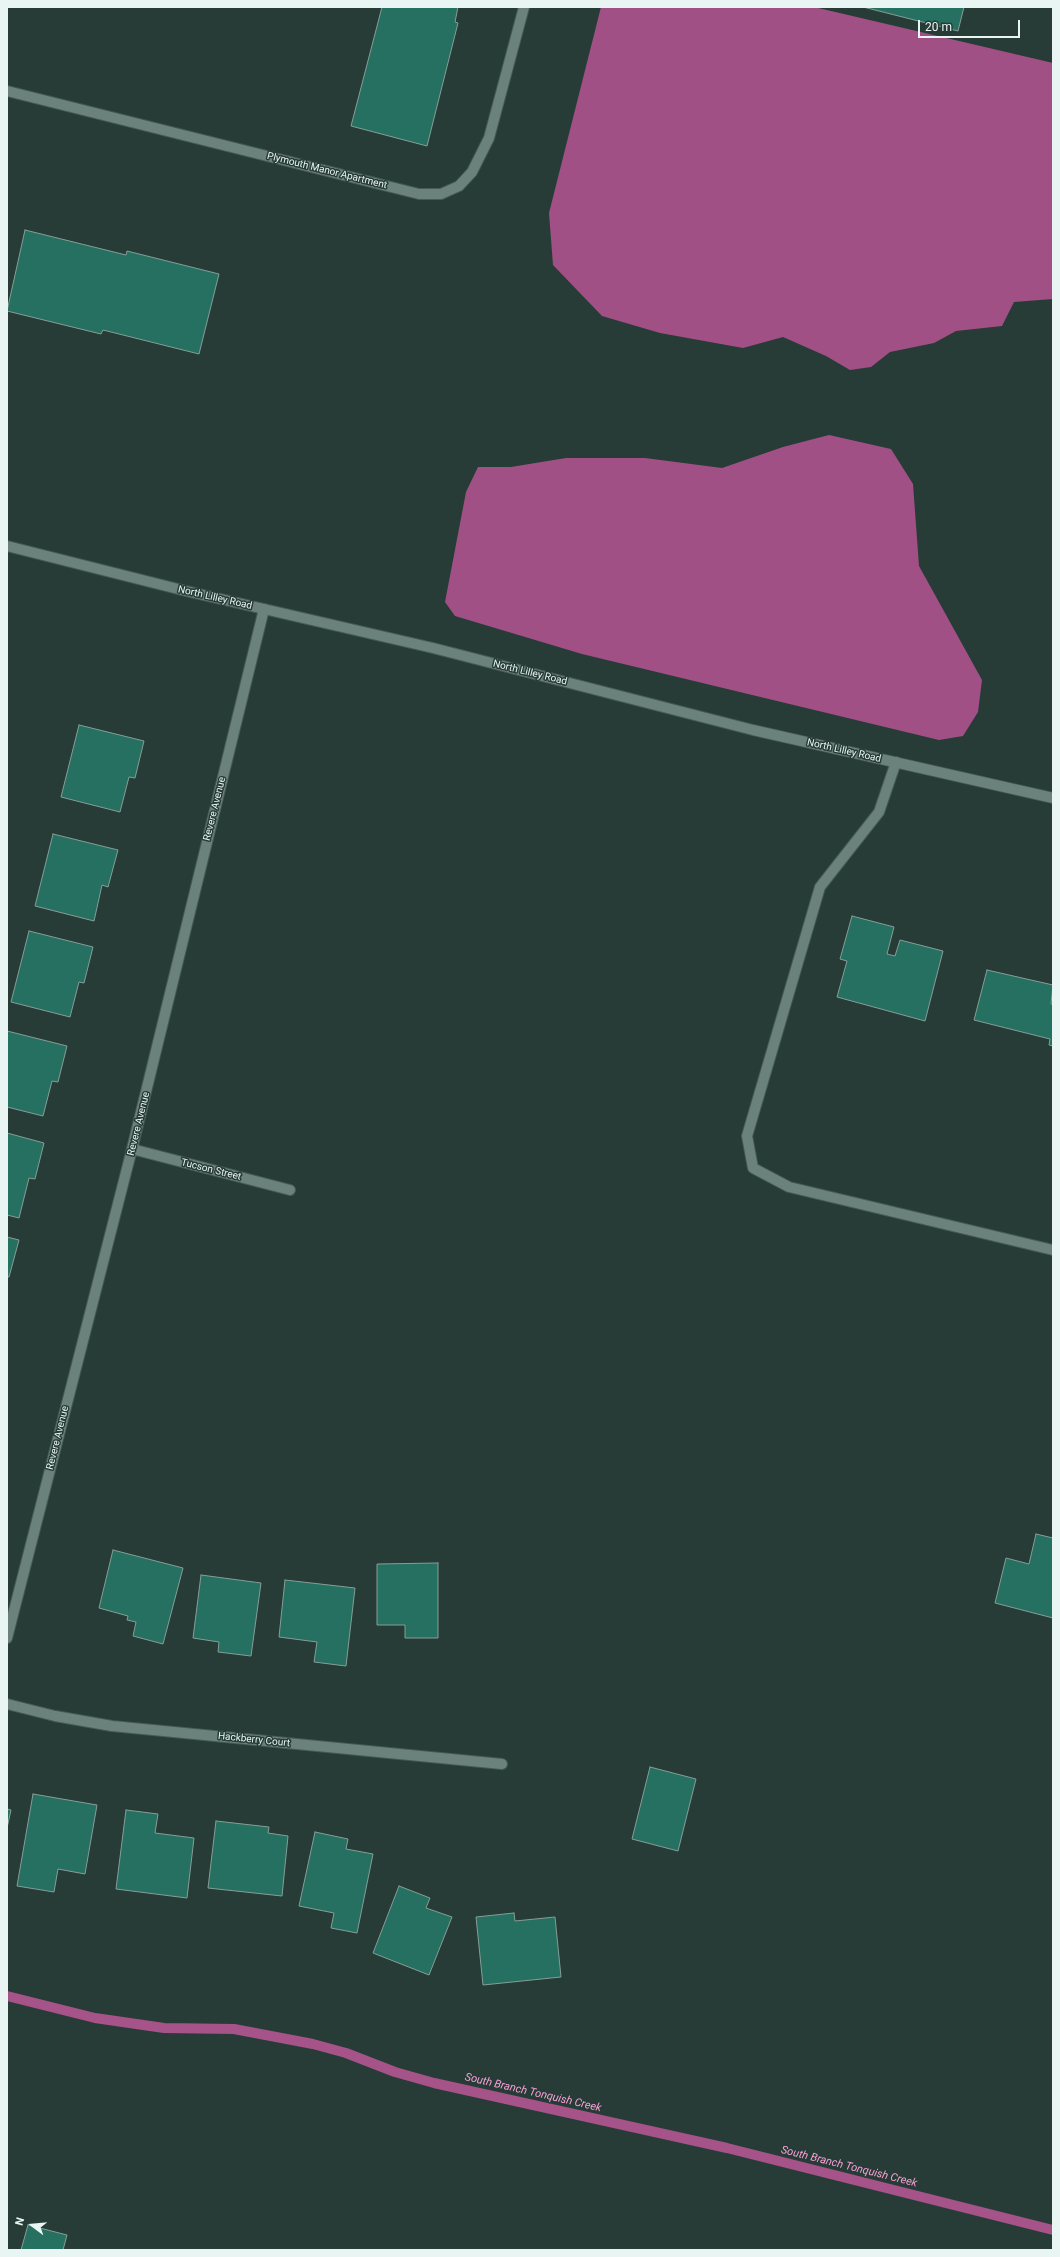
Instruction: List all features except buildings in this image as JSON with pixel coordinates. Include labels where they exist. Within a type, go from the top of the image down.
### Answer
[{"type":"street","name":"Plymouth Manor Apartment","points":[[7,91],[419,194],[441,194],[459,186],[472,172],[489,138],[524,7]]},
{"type":"street","name":"North Lilley Road","points":[[7,546],[186,591],[433,648],[753,730],[1053,798]]},
{"type":"street","name":"Revere Avenue","points":[[7,1638],[132,1150],[264,609]]},
{"type":"street","points":[[896,762],[879,812],[820,887],[748,1136],[753,1168],[789,1187],[1053,1250]]},
{"type":"street","name":"Tucson Street","points":[[132,1150],[290,1190]]},
{"type":"street","name":"Hackberry Court","points":[[7,1704],[55,1716],[112,1726],[502,1764]]},
{"type":"shaded area","points":[[601,7],[814,7],[1053,63],[1053,299],[1014,302],[1002,326],[956,331],[934,343],[890,352],[871,367],[850,370],[826,356],[783,337],[743,348],[660,333],[602,316],[553,265],[549,213]]},
{"type":"shaded area","points":[[829,435],[891,449],[913,484],[919,566],[982,680],[978,712],[963,736],[939,740],[582,654],[455,616],[445,602],[466,492],[478,467],[511,467],[566,458],[645,458],[722,468],[783,447]]},
{"type":"waterway","name":"South Branch Tonquish Creek","points":[[7,1996],[95,2018],[164,2028],[234,2029],[313,2044],[346,2053],[395,2072],[434,2083],[727,2148],[1053,2230]]}]
